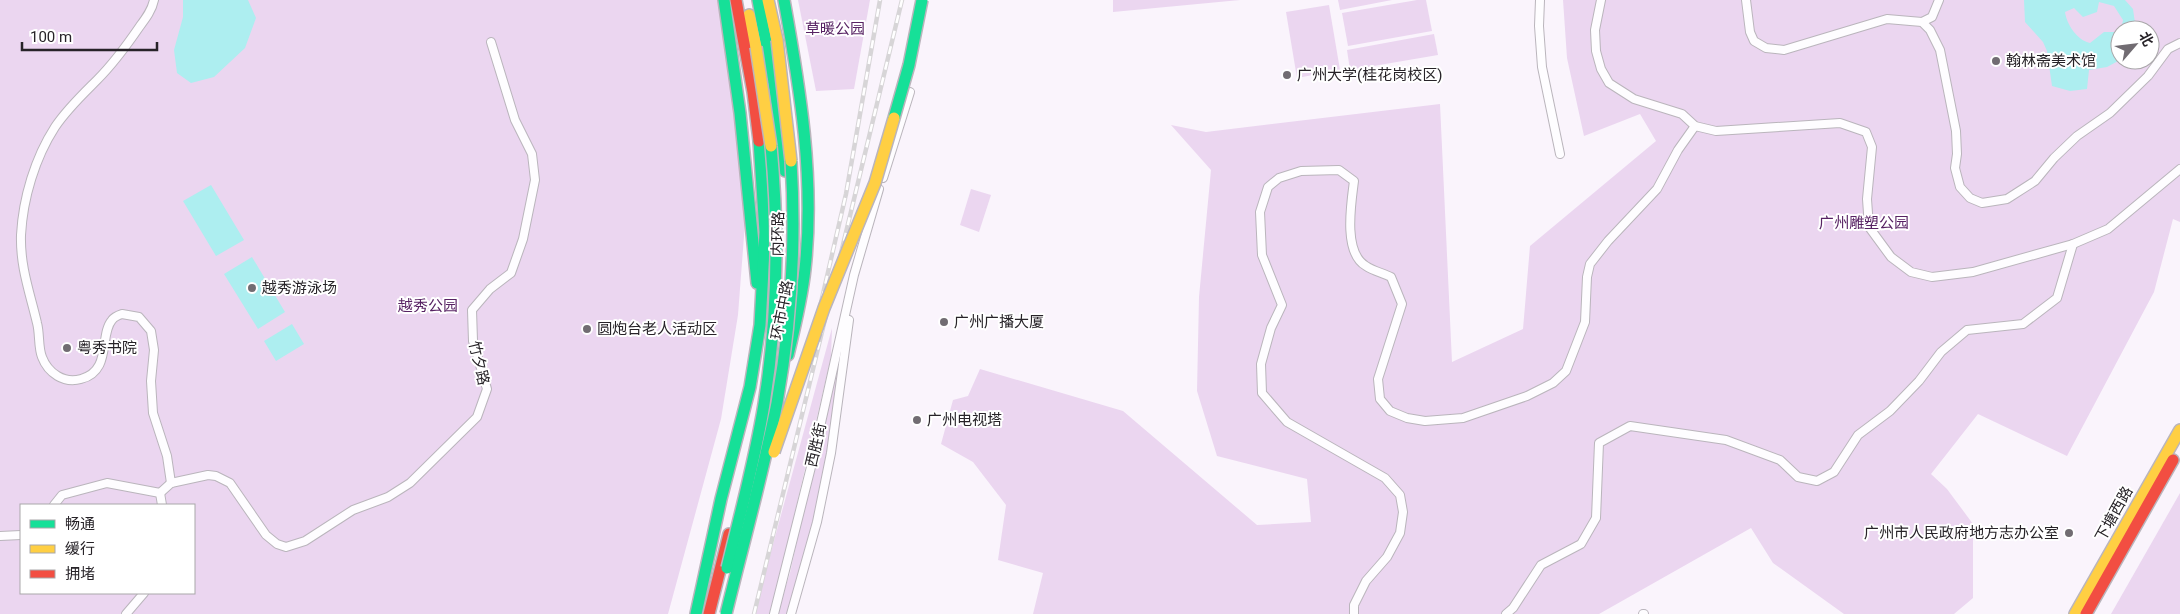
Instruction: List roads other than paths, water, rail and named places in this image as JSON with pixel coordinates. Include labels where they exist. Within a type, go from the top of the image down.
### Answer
[{"type":"highway","points":[[724,0],[740,113],[760,321]]},
{"type":"highway","points":[[731,0],[745,85],[751,148],[761,283],[760,321]]},
{"type":"highway","name":"环市中路","points":[[696,614],[719,507],[747,398],[760,321],[766,236],[762,162],[752,85],[736,0]]},
{"type":"highway","name":"内环路","points":[[716,614],[759,435],[772,349],[777,287],[775,185],[770,127],[745,0]]},
{"type":"highway","points":[[758,0],[770,58],[780,126],[788,230],[784,302],[779,339],[766,395]]},
{"type":"highway","name":"内环路","points":[[724,614],[744,541],[777,403],[786,346],[792,287],[794,247],[793,178],[787,109],[770,0]]},
{"type":"highway","name":"环市中路","points":[[709,614],[766,395],[786,361],[799,318],[806,256],[806,160],[797,73],[784,0]]},
{"type":"highway","points":[[744,541],[824,308],[875,183],[910,65],[922,0]]},
{"type":"highway","points":[[724,614],[742,530],[782,396],[799,318]]},
{"type":"highway","name":"下塘西路","points":[[2074,614],[2180,430]]},
{"type":"highway","name":"下塘西路","points":[[2086,614],[2180,449]]},
{"type":"highway","points":[[750,456],[762,460]]},
{"type":"street","points":[[154,0],[152,8],[132,38],[98,79],[77,99],[55,128],[38,160],[26,198],[21,235],[25,282],[38,325],[42,357],[52,373],[68,381],[81,379],[94,373],[106,348],[107,331],[112,320],[122,314],[139,316],[151,331],[154,350],[151,381],[153,413],[167,456],[171,483],[160,493]]},
{"type":"street","points":[[1540,0],[1539,26],[1542,67],[1560,154]]},
{"type":"street","points":[[1601,0],[1595,30],[1596,50],[1601,69],[1610,83],[1634,99],[1682,114],[1695,126],[1716,131],[1840,123],[1866,132],[1872,147],[1867,199],[1870,227],[1891,257],[1911,272],[1932,276],[1973,272],[2073,244],[2108,229],[2180,168]]},
{"type":"street","points":[[1746,0],[1750,32],[1754,41],[1766,48],[1784,50],[1887,19],[1922,22],[1932,17],[1939,0]]},
{"type":"street","points":[[1922,22],[1930,30],[1940,50],[1956,131],[1957,154],[1955,168],[1960,187],[1970,198],[1982,204],[2007,199],[2035,181],[2076,136],[2110,113],[2148,76],[2168,49],[2180,43]]},
{"type":"street","name":"竹夕路","points":[[171,483],[208,475],[223,479],[230,483],[266,535],[277,544],[286,547],[305,541],[353,510],[388,497],[410,483],[477,417],[487,389],[473,341],[472,310],[490,289],[511,273],[523,239],[535,180],[532,154],[515,120],[491,42]]},
{"type":"street","name":"西胜街","points":[[774,614],[805,492],[854,275],[878,191],[910,92]]},
{"type":"street","points":[[1354,614],[1354,605],[1366,582],[1387,557],[1400,533],[1404,512],[1400,495],[1385,478],[1287,422],[1262,393],[1261,364],[1271,328],[1282,305],[1262,255],[1260,212],[1268,187],[1279,178],[1301,171],[1339,170],[1354,181],[1351,209],[1351,247],[1364,266],[1391,277],[1402,304],[1378,379],[1380,399],[1390,412],[1407,418],[1425,420],[1463,418],[1527,396],[1554,384],[1566,371],[1586,322],[1587,277],[1590,264],[1608,241],[1657,190],[1678,150],[1695,126]]},
{"type":"street","points":[[1506,614],[1513,608],[1541,565],[1581,544],[1596,518],[1599,443],[1630,426],[1726,440],[1780,460],[1798,478],[1817,481],[1834,472],[1858,435],[1890,411],[1919,381],[1941,352],[1967,330],[2023,324],[2057,298],[2073,244]]},
{"type":"street","name":"西胜街","points":[[791,614],[817,522],[831,453],[840,397],[854,275]]},
{"type":"street","points":[[55,504],[62,495],[107,483],[160,493]]},
{"type":"street","points":[[160,493],[162,504]]},
{"type":"street","points":[[0,536],[20,534]]},
{"type":"street","points":[[126,614],[143,594]]},
{"type":"water","points":[[183,0],[248,0],[256,18],[245,48],[214,77],[191,83],[177,73],[174,50],[183,17]]},
{"type":"water","points":[[2024,0],[2125,0],[2133,9],[2135,20],[2123,20],[2114,6],[2099,2],[2097,12],[2083,17],[2074,8],[2065,12],[2073,31],[2085,41],[2090,43],[2104,32],[2110,32],[2110,65],[2089,70],[2087,89],[2070,91],[2052,86],[2047,51],[2043,42],[2025,22]]},
{"type":"water","points":[[211,185],[244,240],[216,256],[183,201]]},
{"type":"water","points":[[252,257],[285,312],[258,329],[224,274]]},
{"type":"water","points":[[292,324],[304,344],[276,361],[264,341]]},
{"type":"railway","points":[[811,346],[846,194],[880,0]]},
{"type":"railway","points":[[754,614],[902,0]]},
{"type":"place","name":"翰林斋美术馆","points":[[1996,61]]},
{"type":"place","name":"广州大学(桂花岗校区)","points":[[1287,75]]},
{"type":"place","name":"越秀游泳场","points":[[252,288]]},
{"type":"place","name":"广州广播大厦","points":[[944,322]]},
{"type":"place","name":"圆炮台老人活动区","points":[[587,329]]},
{"type":"place","name":"粤秀书院","points":[[67,348]]},
{"type":"place","name":"广州电视塔","points":[[917,420]]},
{"type":"place","name":"广州市人民政府地方志办公室","points":[[2069,533]]},
{"type":"park label","name":"草暖公园","points":[[835,29]]},
{"type":"park label","name":"广州雕塑公园","points":[[1864,223]]},
{"type":"park label","name":"越秀公园","points":[[428,306]]}]
